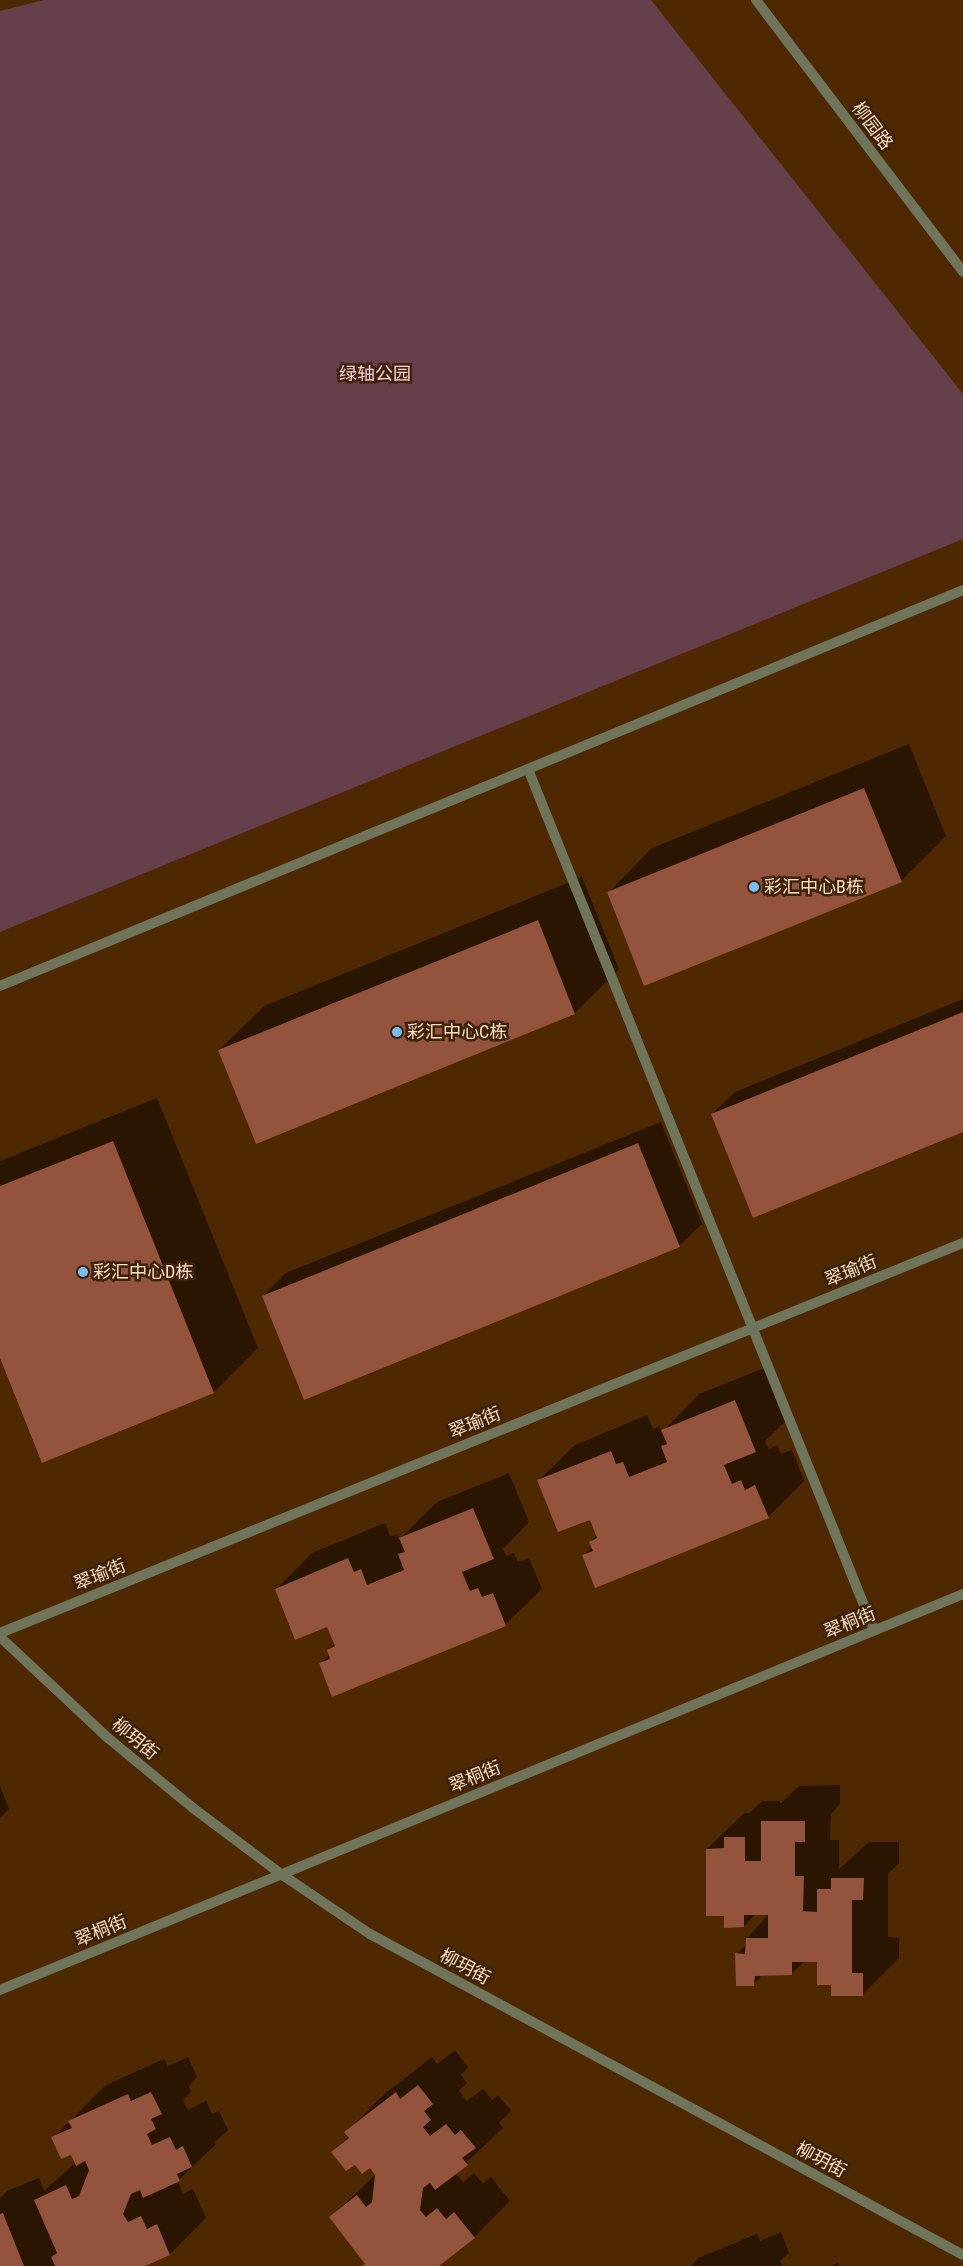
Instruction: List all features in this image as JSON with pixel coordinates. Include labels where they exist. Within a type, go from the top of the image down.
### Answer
[{"type":"street","name":"柳园路","points":[[756,0],[963,272]]},
{"type":"street","points":[[0,986],[963,590]]},
{"type":"street","points":[[528,769],[874,1630]]},
{"type":"street","name":"翠瑜街","points":[[0,1635],[963,1243]]},
{"type":"street","name":"翠桐街","points":[[0,1990],[963,1594]]},
{"type":"street","name":"柳玥街","points":[[0,1635],[108,1738],[192,1808],[281,1874],[370,1934],[963,2255]]},
{"type":"green space","name":"绿轴公园","points":[[44,0],[651,0],[963,394],[963,539],[0,932],[0,11]]},
{"type":"building","name":"彩汇中心B栋","points":[[864,788],[902,882],[644,986],[607,892]]},
{"type":"building","name":"彩汇中心C栋","points":[[538,920],[575,1014],[256,1144],[218,1050]]},
{"type":"building","points":[[963,1012],[963,1132],[753,1218],[711,1114]]},
{"type":"building","name":"彩汇中心D栋","points":[[113,1141],[214,1393],[42,1463],[0,1358],[0,1186]]},
{"type":"building","points":[[638,1143],[680,1247],[304,1400],[262,1296]]},
{"type":"building","points":[[735,1400],[756,1452],[724,1465],[732,1484],[741,1480],[745,1490],[755,1485],[769,1518],[595,1588],[582,1555],[593,1551],[589,1542],[597,1538],[590,1520],[558,1532],[537,1480],[611,1451],[616,1464],[623,1462],[629,1477],[667,1462],[661,1446],[667,1444],[661,1430]]},
{"type":"building","points":[[473,1508],[494,1559],[462,1572],[470,1591],[478,1588],[482,1597],[493,1593],[506,1626],[332,1697],[319,1663],[330,1659],[327,1650],[335,1646],[327,1627],[295,1640],[275,1589],[348,1558],[354,1572],[361,1569],[367,1585],[404,1570],[398,1554],[405,1552],[399,1538]]},
{"type":"building","points":[[761,1821],[805,1821],[805,1842],[795,1842],[795,1876],[804,1876],[803,1911],[817,1912],[817,1889],[831,1889],[831,1878],[864,1878],[863,1900],[852,1900],[852,1973],[863,1973],[863,1996],[831,1996],[831,1985],[817,1985],[817,1962],[792,1962],[792,1975],[755,1976],[754,1986],[736,1986],[735,1953],[745,1954],[746,1938],[768,1938],[768,1915],[744,1915],[744,1927],[724,1928],[724,1916],[706,1916],[706,1849],[724,1848],[724,1837],[745,1837],[745,1861],[761,1861]]},
{"type":"building","points":[[418,2085],[433,2104],[424,2111],[431,2120],[423,2127],[430,2136],[446,2124],[455,2135],[461,2130],[476,2148],[462,2158],[468,2165],[435,2190],[430,2183],[423,2188],[420,2210],[426,2217],[437,2208],[446,2219],[454,2212],[475,2238],[439,2266],[362,2266],[365,2264],[329,2217],[357,2195],[366,2207],[372,2202],[375,2175],[370,2168],[362,2174],[355,2165],[346,2171],[331,2152],[349,2138],[344,2132],[396,2092],[400,2099]]},
{"type":"building","points":[[151,2092],[162,2114],[151,2119],[156,2129],[147,2134],[152,2145],[170,2137],[176,2150],[183,2146],[192,2167],[177,2174],[180,2181],[143,2198],[140,2190],[131,2194],[123,2214],[128,2222],[141,2216],[147,2229],[157,2224],[170,2255],[145,2266],[55,2266],[51,2257],[57,2253],[34,2200],[66,2185],[72,2199],[79,2196],[89,2170],[85,2161],[76,2166],[71,2155],[61,2159],[51,2137],[72,2128],[68,2121],[128,2094],[131,2101]]},
{"type":"building","points":[[3,2213],[24,2266],[0,2266],[0,2214]]},
{"type":"place","name":"彩汇中心B栋","points":[[754,887]]},
{"type":"place","name":"彩汇中心C栋","points":[[397,1032]]},
{"type":"place","name":"彩汇中心D栋","points":[[83,1272]]}]
